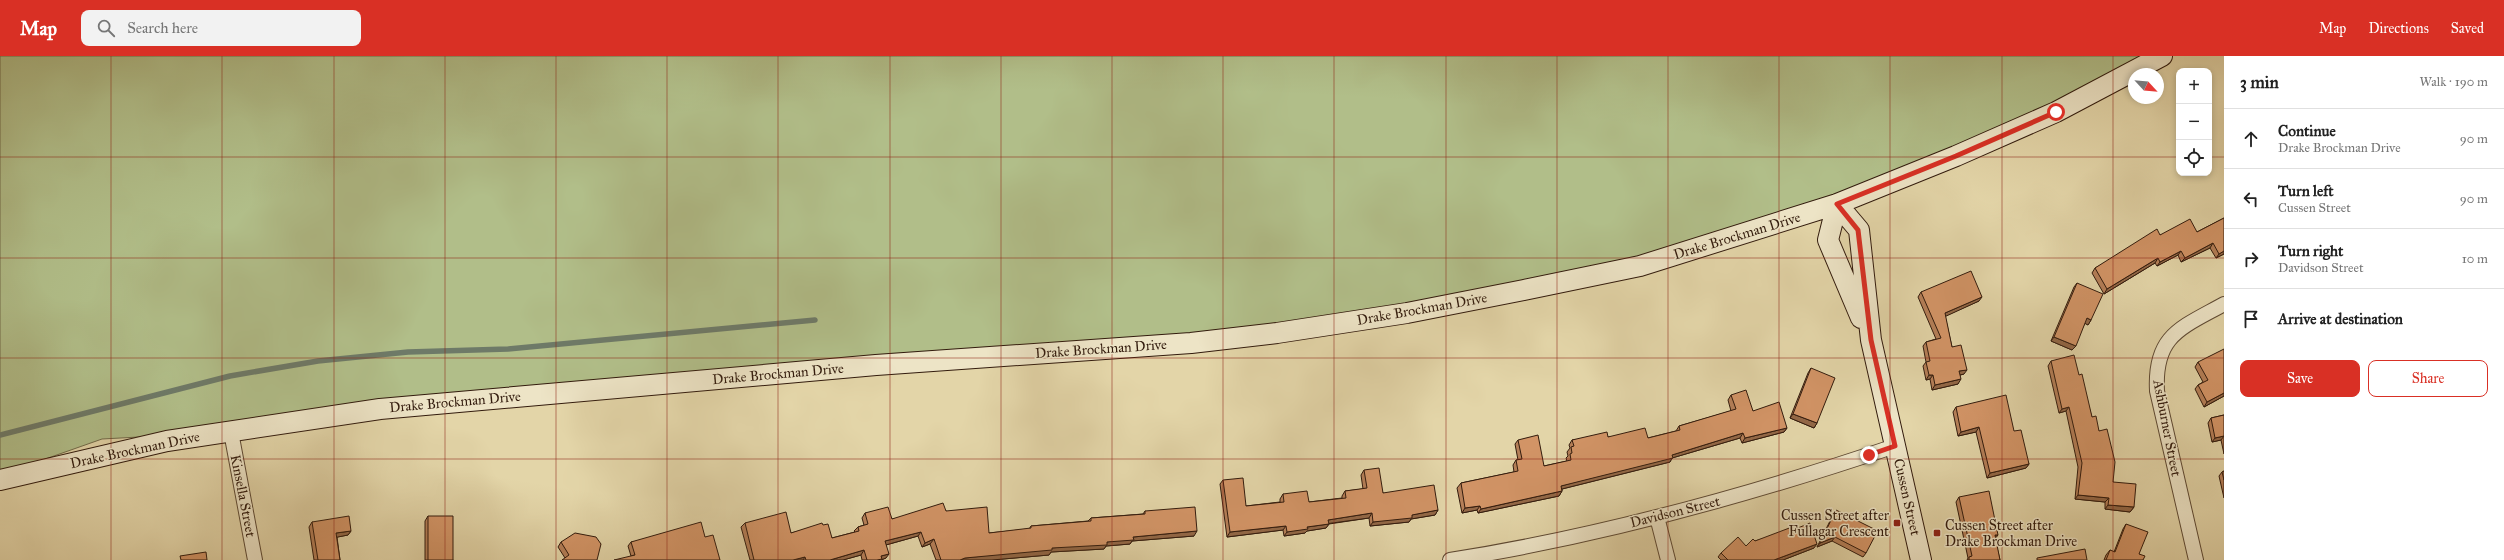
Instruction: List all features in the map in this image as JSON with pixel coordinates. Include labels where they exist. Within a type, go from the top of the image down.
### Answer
[{"type":"main road","name":"Drake Brockman Drive","points":[[0,480],[167,441],[380,408],[876,365],[1142,347],[1277,333],[1407,313],[1640,266],[1837,204],[1956,156],[2056,112],[2162,56]]},
{"type":"main road","name":"Cussen Street","points":[[1837,204],[1858,230],[1871,340],[1921,560]]},
{"type":"main road","name":"Cussen Street","points":[[1837,204],[1828,240],[1871,340]]},
{"type":"street","name":"Ashburner Street","points":[[2196,560],[2157,391],[2156,370],[2166,342],[2180,328],[2224,304]]},
{"type":"street","name":"Kinsella Street","points":[[231,432],[255,560]]},
{"type":"street","name":"Davidson Street","points":[[1450,560],[1657,517],[1725,499],[1895,446]]},
{"type":"street","points":[[1657,517],[1668,560]]},
{"type":"green space","points":[[0,56],[2162,56],[2137,68],[2128,68],[2128,73],[1956,156],[1640,266],[1407,313],[231,432],[102,439],[0,475]]},
{"type":"building","points":[[2224,218],[2224,251],[2219,254],[2213,243],[2185,258],[2181,251],[2160,262],[2158,258],[2107,289],[2095,268],[2157,229],[2160,235],[2190,219],[2197,232]]},
{"type":"building","points":[[1971,271],[1982,297],[1945,313],[1952,347],[1961,345],[1967,370],[1959,371],[1961,379],[1935,385],[1933,375],[1929,375],[1926,362],[1930,361],[1926,342],[1941,338],[1921,292]]},
{"type":"building","points":[[2077,283],[2103,294],[2091,320],[2087,318],[2076,346],[2054,337]]},
{"type":"building","points":[[2224,349],[2224,393],[2207,402],[2198,385],[2208,380],[2198,362]]},
{"type":"building","points":[[2074,355],[2079,375],[2082,374],[2092,417],[2096,416],[2099,431],[2107,429],[2115,462],[2113,482],[2136,484],[2134,507],[2108,505],[2109,498],[2078,495],[2082,463],[2069,407],[2062,409],[2051,361]]},
{"type":"building","points":[[1811,368],[1835,378],[1817,423],[1793,414]]},
{"type":"building","points":[[1746,390],[1753,411],[1779,402],[1787,428],[1745,438],[1743,433],[1672,455],[1673,458],[1561,486],[1562,491],[1481,509],[1480,506],[1465,508],[1461,483],[1518,471],[1516,460],[1522,459],[1518,440],[1538,435],[1544,466],[1571,460],[1571,447],[1574,446],[1572,440],[1607,432],[1608,437],[1645,428],[1648,438],[1680,430],[1679,426],[1736,409],[1731,395]]},
{"type":"building","points":[[2006,395],[2014,431],[2021,430],[2029,464],[1990,473],[1979,427],[1961,432],[1956,407]]},
{"type":"building","points":[[2224,415],[2224,436],[2215,438],[2211,418]]},
{"type":"building","points":[[1379,468],[1383,493],[1434,485],[1438,510],[1412,515],[1412,518],[1373,522],[1372,513],[1328,520],[1329,524],[1287,532],[1286,526],[1230,532],[1223,480],[1243,478],[1246,506],[1284,502],[1283,494],[1307,491],[1309,502],[1346,498],[1345,491],[1367,488],[1364,470]]},
{"type":"building","points":[[1989,491],[1998,535],[1995,535],[2000,560],[1969,560],[1969,557],[1972,556],[1959,497]]},
{"type":"building","points":[[943,503],[946,511],[987,507],[989,533],[1031,528],[1031,526],[1091,521],[1091,518],[1145,514],[1145,511],[1195,507],[1197,531],[1133,537],[1134,540],[1107,542],[1107,545],[1052,548],[1052,550],[965,558],[960,560],[941,560],[934,539],[925,543],[921,532],[885,541],[889,554],[881,556],[882,559],[877,560],[867,560],[864,550],[830,560],[806,560],[805,557],[793,560],[754,560],[745,523],[786,512],[791,533],[822,523],[823,525],[828,524],[832,538],[859,531],[858,527],[868,524],[865,513],[888,507],[892,519]]},
{"type":"building","points":[[1836,510],[1874,529],[1872,532],[1876,534],[1866,553],[1835,537],[1820,543]]},
{"type":"building","points":[[349,516],[351,531],[336,533],[340,560],[318,560],[312,522]]},
{"type":"building","points":[[428,516],[453,516],[453,560],[428,560]]},
{"type":"building","points":[[701,522],[705,537],[713,535],[720,560],[614,560],[635,555],[631,542]]},
{"type":"building","points":[[1810,523],[1817,544],[1774,560],[1728,560],[1721,553],[1738,537],[1746,546],[1753,539],[1755,541],[1792,527],[1793,530]]},
{"type":"building","points":[[2126,524],[2148,532],[2139,554],[2145,556],[2143,560],[2106,560],[2110,550],[2115,552]]},
{"type":"building","points":[[575,533],[596,537],[601,544],[597,560],[562,560],[569,555],[561,542]]},
{"type":"building","points":[[2085,549],[2087,560],[2037,560],[2037,558]]},
{"type":"building","points":[[206,552],[207,560],[181,560],[180,556]]},
{"type":"waterway","points":[[0,435],[230,376],[318,361],[408,352],[508,349],[815,320]]},
{"type":"place","name":"Cussen Street after Fullagar Crescent","points":[[1897,523]]},
{"type":"place","name":"Cussen Street after Drake Brockman Drive","points":[[1937,533]]},
{"type":"route","points":[[1869,455],[1895,446],[1871,340],[1858,230],[1837,204],[1956,156],[2056,112]]}]
